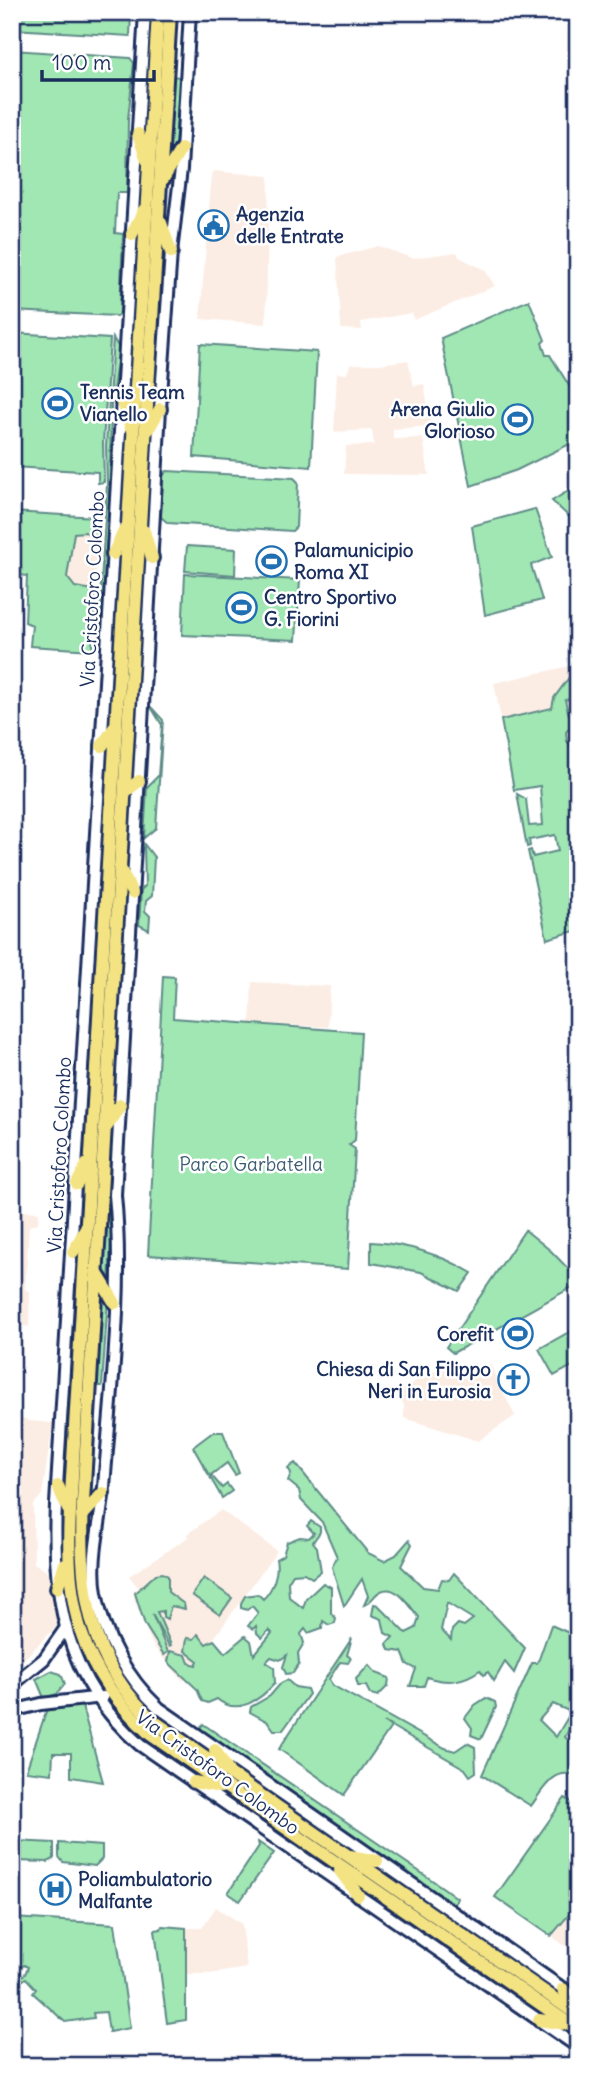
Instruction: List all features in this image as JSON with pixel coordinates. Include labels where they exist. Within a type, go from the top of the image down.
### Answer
[{"type":"main road","name":"Via Cristoforo Colombo","points":[[145,12],[54,1550],[57,1588],[65,1629],[81,1669],[98,1698],[132,1737],[578,2047]]},
{"type":"main road","name":"Via Cristoforo Colombo","points":[[158,12],[147,203],[125,792],[96,1272],[76,1514],[68,1557],[70,1591],[78,1624],[90,1654],[156,1739],[346,1856],[576,2021]]},
{"type":"main road","name":"Via Cristoforo Colombo","points":[[140,434],[159,216],[170,12]]},
{"type":"main road","name":"Via Cristoforo Colombo","points":[[190,12],[160,410],[115,1195],[119,1238],[103,1493],[94,1563],[96,1588],[111,1640],[128,1672],[159,1708],[578,1999]]},
{"type":"main road","points":[[138,134],[149,166]]},
{"type":"main road","points":[[161,182],[181,149]]},
{"type":"main road","points":[[132,233],[147,203]]},
{"type":"main road","points":[[159,216],[171,252]]},
{"type":"main road","points":[[122,402],[140,434],[160,410]]},
{"type":"main road","name":"Via Cristoforo Colombo","points":[[117,1689],[87,1606],[76,1514],[91,1157],[117,724],[135,522]]},
{"type":"main road","points":[[113,554],[135,522]]},
{"type":"main road","points":[[135,522],[152,558]]},
{"type":"main road","points":[[102,746],[117,724]]},
{"type":"main road","points":[[125,792],[139,781]]},
{"type":"main road","points":[[120,868],[132,893]]},
{"type":"main road","points":[[105,1130],[120,1105]]},
{"type":"main road","points":[[77,1184],[91,1157]]},
{"type":"main road","points":[[73,1252],[87,1227]]},
{"type":"main road","points":[[96,1272],[115,1303]]},
{"type":"main road","points":[[58,1486],[76,1514],[103,1493]]},
{"type":"main road","points":[[57,1588],[68,1557]]},
{"type":"main road","points":[[12,1685],[44,1659],[65,1629]]},
{"type":"main road","points":[[12,1711],[41,1704],[98,1698],[117,1689],[128,1672]]},
{"type":"main road","points":[[194,1782],[229,1783],[215,1749]]},
{"type":"main road","name":"Via Cristoforo Colombo","points":[[229,1783],[333,1862],[576,2021]]},
{"type":"main road","points":[[346,1856],[377,1861]]},
{"type":"main road","points":[[333,1862],[358,1895]]},
{"type":"main road","points":[[539,2020],[576,2021],[564,1989]]},
{"type":"shaded area","points":[[212,171],[269,176],[266,324],[200,319]]},
{"type":"shaded area","points":[[378,246],[412,258],[457,252],[459,257],[485,270],[495,286],[414,320],[412,313],[361,322],[362,330],[341,329],[337,257]]},
{"type":"shaded area","points":[[408,360],[414,386],[424,384],[431,426],[393,429],[393,439],[423,438],[429,475],[344,474],[346,446],[374,445],[372,430],[334,432],[337,373],[347,374],[350,364]]},
{"type":"shaded area","points":[[74,532],[96,534],[98,541],[95,590],[75,587],[67,576]]},
{"type":"shaded area","points":[[578,664],[578,800],[539,711],[501,720],[494,683]]},
{"type":"shaded area","points":[[252,982],[330,986],[328,1027],[250,1023]]},
{"type":"shaded area","points":[[12,1210],[39,1212],[38,1223],[29,1226],[25,1290],[30,1291],[29,1327],[12,1324]]},
{"type":"shaded area","points":[[451,1363],[460,1379],[490,1364],[515,1416],[478,1441],[404,1418],[404,1405],[398,1394],[422,1377]]},
{"type":"shaded area","points":[[12,1414],[30,1421],[53,1423],[42,1495],[33,1505],[34,1563],[48,1572],[57,1626],[12,1671]]},
{"type":"shaded area","points":[[221,1510],[277,1551],[183,1681],[153,1646],[135,1602],[133,1591],[138,1587],[129,1576],[184,1540],[188,1537],[187,1534]]},
{"type":"shaded area","points":[[578,1904],[578,1955],[551,1936]]},
{"type":"shaded area","points":[[216,1907],[242,1924],[247,1968],[210,1974],[186,1974],[186,1928],[202,1928]]},
{"type":"green space","points":[[12,12],[131,12],[130,36],[12,29]]},
{"type":"green space","points":[[12,50],[130,58],[134,63],[128,119],[127,193],[117,193],[115,233],[123,234],[120,312],[117,316],[12,311]]},
{"type":"green space","points":[[173,76],[179,77],[175,150],[167,166]]},
{"type":"green space","name":"Arena Giulio Glorioso","points":[[529,300],[545,340],[542,343],[546,355],[550,355],[578,400],[578,440],[517,470],[471,486],[441,338]]},
{"type":"green space","name":"Tennis Team Vianello","points":[[12,333],[110,339],[103,443],[104,482],[98,483],[98,472],[12,467]]},
{"type":"green space","points":[[113,338],[119,348],[111,404],[110,481],[107,482],[106,446]]},
{"type":"green space","points":[[200,344],[317,352],[311,467],[194,457]]},
{"type":"green space","points":[[167,471],[294,478],[298,482],[296,527],[292,531],[168,523],[161,517],[163,476]]},
{"type":"green space","points":[[107,484],[110,484],[102,633],[98,633]]},
{"type":"green space","points":[[578,485],[578,525],[552,501]]},
{"type":"green space","points":[[535,509],[552,557],[531,565],[542,600],[485,615],[472,526]]},
{"type":"green space","points":[[12,512],[96,517],[99,525],[96,536],[85,532],[74,533],[67,577],[75,587],[95,590],[92,650],[30,646],[32,625],[25,622],[27,576],[12,574]]},
{"type":"green space","points":[[187,546],[236,549],[235,575],[185,571]]},
{"type":"green space","name":"Centro Sportivo G. Fiorini","points":[[185,574],[300,580],[296,640],[182,635]]},
{"type":"green space","points":[[578,674],[578,697],[565,700],[569,715],[578,718],[566,732],[571,746],[578,746],[578,930],[547,939],[528,851],[531,850],[533,857],[558,851],[555,835],[529,840],[530,846],[527,847],[517,794],[526,799],[529,826],[543,825],[540,786],[514,790],[501,720],[552,708],[554,698],[571,675]]},
{"type":"green space","points":[[151,707],[163,720],[156,828],[144,838],[147,787],[158,776],[162,725]]},
{"type":"green space","points":[[144,844],[154,857],[152,896],[146,901],[145,911],[150,916],[149,930],[139,925],[141,890],[145,886]]},
{"type":"green space","name":"Parco Garbatella","points":[[163,976],[175,977],[173,1018],[361,1032],[355,1140],[349,1145],[355,1149],[348,1269],[148,1255]]},
{"type":"green space","points":[[115,1121],[109,1285],[102,1271],[111,1128]]},
{"type":"green space","points":[[525,1230],[551,1251],[578,1279],[578,1284],[453,1353],[446,1347]]},
{"type":"green space","points":[[371,1242],[423,1251],[472,1273],[459,1291],[421,1272],[371,1263]]},
{"type":"green space","points":[[101,1286],[108,1298],[102,1386],[96,1386]]},
{"type":"green space","points":[[578,1327],[578,1363],[554,1376],[539,1349]]},
{"type":"green space","points":[[213,1432],[223,1432],[239,1473],[235,1475],[227,1463],[211,1475],[222,1488],[227,1484],[232,1491],[222,1498],[193,1447]]},
{"type":"green space","points":[[295,1463],[368,1553],[384,1561],[396,1555],[409,1540],[412,1544],[401,1566],[423,1587],[438,1589],[442,1579],[449,1580],[454,1573],[525,1648],[514,1673],[505,1662],[494,1681],[488,1672],[484,1675],[480,1670],[455,1681],[427,1677],[424,1686],[410,1686],[416,1669],[407,1664],[402,1652],[389,1650],[387,1644],[393,1637],[385,1633],[382,1619],[372,1615],[374,1604],[378,1605],[406,1633],[416,1628],[419,1617],[403,1597],[392,1590],[381,1591],[364,1605],[368,1596],[362,1579],[344,1606],[332,1567],[337,1557],[322,1522],[301,1500],[299,1490],[288,1481],[291,1473],[288,1468]],"holes":[[[447,1603],[473,1619],[464,1626],[458,1624],[452,1630],[451,1640],[441,1630]]]},
{"type":"green space","points":[[311,1521],[320,1527],[320,1532],[313,1542],[317,1547],[321,1571],[312,1578],[304,1573],[293,1574],[288,1582],[289,1597],[303,1608],[306,1599],[323,1583],[331,1587],[331,1613],[336,1618],[335,1623],[329,1625],[323,1621],[322,1628],[308,1633],[305,1629],[301,1634],[304,1643],[298,1653],[299,1664],[293,1673],[286,1674],[283,1667],[287,1655],[280,1660],[271,1657],[266,1662],[274,1667],[275,1683],[256,1699],[241,1706],[225,1704],[217,1699],[208,1703],[202,1701],[197,1689],[168,1662],[170,1651],[186,1655],[189,1663],[196,1665],[198,1661],[185,1651],[187,1638],[194,1639],[198,1634],[206,1644],[214,1640],[225,1653],[245,1636],[251,1641],[254,1655],[272,1633],[269,1630],[262,1638],[257,1633],[256,1626],[253,1629],[248,1626],[258,1613],[252,1606],[247,1610],[241,1608],[241,1603],[245,1596],[258,1594],[263,1599],[267,1595],[276,1575],[276,1559],[283,1555],[287,1542],[300,1537],[309,1538],[314,1533],[307,1526]]},
{"type":"green space","points":[[163,1573],[168,1576],[168,1592],[184,1604],[185,1609],[171,1606],[167,1619],[163,1617],[163,1611],[157,1612],[171,1645],[169,1646],[152,1614],[168,1652],[164,1655],[145,1625],[135,1593],[156,1574]]},
{"type":"green space","points":[[204,1578],[232,1598],[220,1615],[192,1595]]},
{"type":"green space","points":[[551,1625],[578,1637],[578,1721],[574,1719],[565,1737],[578,1750],[578,1778],[570,1774],[556,1776],[531,1806],[482,1775],[532,1663],[539,1659]],"holes":[[[553,1704],[571,1712],[556,1737],[539,1720]]]},
{"type":"green space","points":[[352,1638],[347,1655],[351,1658],[348,1663],[340,1662],[329,1679],[332,1685],[445,1748],[455,1751],[467,1743],[475,1747],[476,1772],[470,1776],[465,1769],[384,1722],[391,1727],[344,1795],[279,1749]]},
{"type":"green space","points":[[369,1665],[376,1673],[389,1678],[388,1686],[378,1696],[370,1694],[366,1686],[358,1686],[356,1679]]},
{"type":"green space","points":[[51,1671],[61,1674],[65,1684],[57,1694],[44,1698],[36,1679]]},
{"type":"green space","points":[[287,1680],[295,1687],[307,1689],[309,1694],[283,1730],[274,1730],[268,1722],[250,1712],[251,1707],[270,1696]]},
{"type":"green space","points":[[486,1698],[495,1702],[496,1707],[481,1739],[471,1735],[472,1728],[465,1718],[475,1705]]},
{"type":"green space","points":[[81,1703],[103,1782],[71,1777],[71,1753],[53,1753],[52,1774],[26,1771],[48,1706]]},
{"type":"green space","points":[[203,1724],[445,1889],[457,1898],[455,1904],[451,1906],[424,1884],[199,1730]]},
{"type":"green space","points":[[565,1798],[578,1805],[578,1904],[551,1936],[495,1897]]},
{"type":"green space","points":[[13,1841],[54,1843],[54,1859],[48,1862],[14,1861]]},
{"type":"green space","points":[[258,1842],[274,1853],[240,1901],[228,1893],[259,1846]]},
{"type":"green space","points":[[59,1843],[102,1846],[102,1859],[95,1866],[63,1862],[59,1857]]},
{"type":"green space","points":[[12,1918],[115,1924],[130,2028],[109,2032],[106,2012],[93,2013],[94,2018],[65,2022],[33,1993],[36,1989],[26,1978],[12,1988],[12,1982],[25,1974],[28,1967],[24,1965],[12,1975]]},
{"type":"green space","points":[[162,1926],[186,1928],[186,2020],[167,2023],[155,1930],[161,1929]]},
{"type":"place","name":"Agenzia delle Entrate","points":[[213,225]]},
{"type":"place","name":"Tennis Team Vianello","points":[[57,403]]},
{"type":"place","name":"Arena Giulio Glorioso","points":[[518,420]]},
{"type":"place","name":"Palamunicipio Roma XI","points":[[271,561]]},
{"type":"place","name":"Centro Sportivo G. Fiorini","points":[[241,608]]},
{"type":"place","name":"Corefit","points":[[517,1334]]},
{"type":"place","name":"Chiesa di San Filippo Neri in Eurosia","points":[[514,1380]]},
{"type":"place","name":"Poliambulatorio Malfante","points":[[55,1890]]}]
